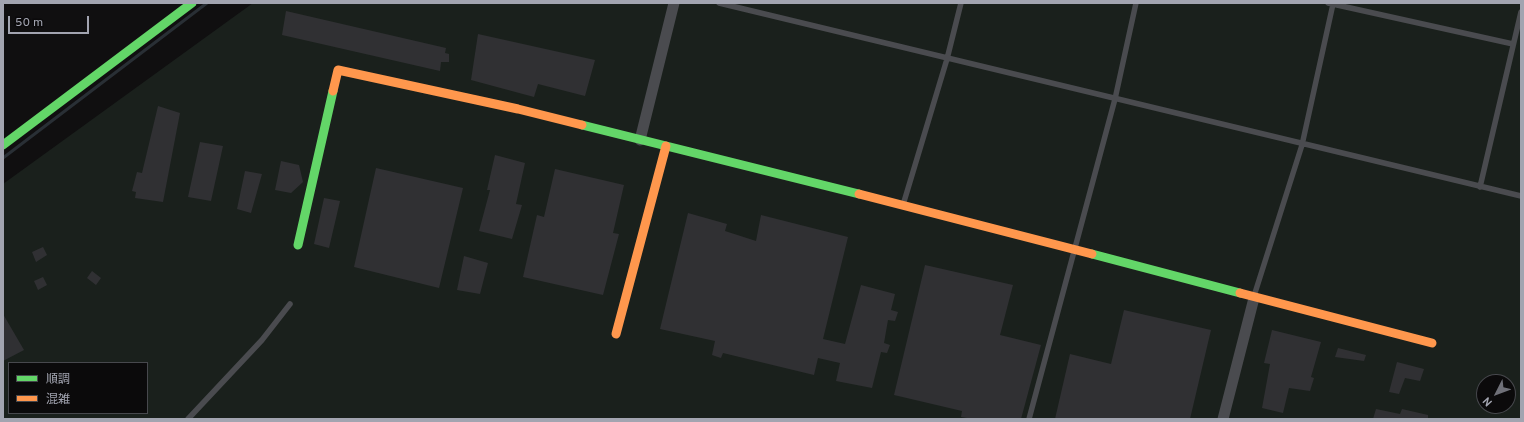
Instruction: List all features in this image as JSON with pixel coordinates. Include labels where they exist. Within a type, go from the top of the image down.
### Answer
[{"type":"street","points":[[3,145],[192,3]]},
{"type":"street","points":[[640,140],[674,3]]},
{"type":"street","points":[[298,245],[338,70],[518,109],[1075,249],[1254,298],[1432,343]]},
{"type":"street","points":[[616,334],[666,146]]},
{"type":"street","points":[[1223,419],[1254,298]]},
{"type":"lane","points":[[719,3],[1302,145],[1521,196]]},
{"type":"lane","points":[[902,205],[947,59],[961,3]]},
{"type":"lane","points":[[1029,419],[1115,99],[1136,3]]},
{"type":"lane","points":[[1254,298],[1302,145],[1331,4],[1513,44]]},
{"type":"lane","points":[[1480,187],[1521,12]]},
{"type":"lane","points":[[188,419],[262,340],[290,304]]},
{"type":"shaded area","points":[[253,3],[1521,3],[1521,419],[3,419],[3,184]]},
{"type":"building","points":[[286,11],[446,48],[445,53],[449,54],[449,62],[441,62],[440,71],[282,35]]},
{"type":"building","points":[[478,34],[595,60],[585,96],[538,84],[534,97],[471,80]]},
{"type":"building","points":[[158,106],[180,113],[163,202],[135,198],[136,192],[132,191],[137,172],[142,173]]},
{"type":"building","points":[[200,142],[223,146],[211,201],[188,197]]},
{"type":"building","points":[[495,155],[525,163],[516,204],[522,205],[512,239],[479,231],[490,190],[487,190]]},
{"type":"building","points":[[281,161],[299,165],[303,182],[291,193],[275,190]]},
{"type":"building","points":[[376,168],[463,188],[439,288],[354,267]]},
{"type":"building","points":[[555,169],[624,185],[613,233],[619,234],[603,295],[523,277],[537,215],[544,217]]},
{"type":"building","points":[[245,171],[262,174],[251,213],[237,209]]},
{"type":"building","points":[[324,198],[340,201],[329,248],[314,244]]},
{"type":"building","points":[[688,213],[727,224],[725,231],[756,241],[761,215],[848,237],[823,339],[845,344],[861,285],[895,294],[891,310],[898,312],[895,321],[888,320],[884,343],[890,345],[887,353],[881,352],[872,388],[836,381],[840,363],[818,358],[814,375],[723,353],[721,358],[712,355],[715,341],[660,329]]},
{"type":"building","points":[[43,247],[47,255],[36,262],[32,252]]},
{"type":"building","points":[[464,256],[488,263],[480,294],[457,290]]},
{"type":"building","points":[[925,265],[1013,285],[1000,335],[1041,345],[1021,419],[973,419],[961,417],[962,411],[894,395]]},
{"type":"building","points":[[92,271],[101,278],[96,285],[87,278]]},
{"type":"building","points":[[43,277],[47,285],[38,290],[34,281]]},
{"type":"building","points":[[1124,310],[1211,330],[1190,419],[1055,419],[1070,354],[1111,364]]},
{"type":"building","points":[[3,314],[24,350],[3,361]]},
{"type":"building","points":[[1272,330],[1321,342],[1311,377],[1314,378],[1310,391],[1289,388],[1283,413],[1262,408],[1270,364],[1264,363]]},
{"type":"building","points":[[1338,348],[1366,355],[1364,361],[1335,357]]},
{"type":"building","points":[[1397,362],[1424,369],[1420,381],[1405,378],[1399,394],[1389,392]]},
{"type":"building","points":[[1376,409],[1400,414],[1402,409],[1428,415],[1428,419],[1373,419]]},
{"type":"waterway","points":[[3,158],[207,3]]},
{"type":"traffic: fast","points":[[3,145],[192,3]]},
{"type":"traffic: fast","points":[[298,245],[333,91]]},
{"type":"traffic: fast","points":[[582,125],[859,194]]},
{"type":"traffic: fast","points":[[1092,254],[1240,293]]},
{"type":"traffic: slow","points":[[333,91],[338,70],[518,109],[582,125]]},
{"type":"traffic: slow","points":[[616,334],[666,146]]},
{"type":"traffic: slow","points":[[859,194],[1092,254]]},
{"type":"traffic: slow","points":[[1240,293],[1432,343]]}]
